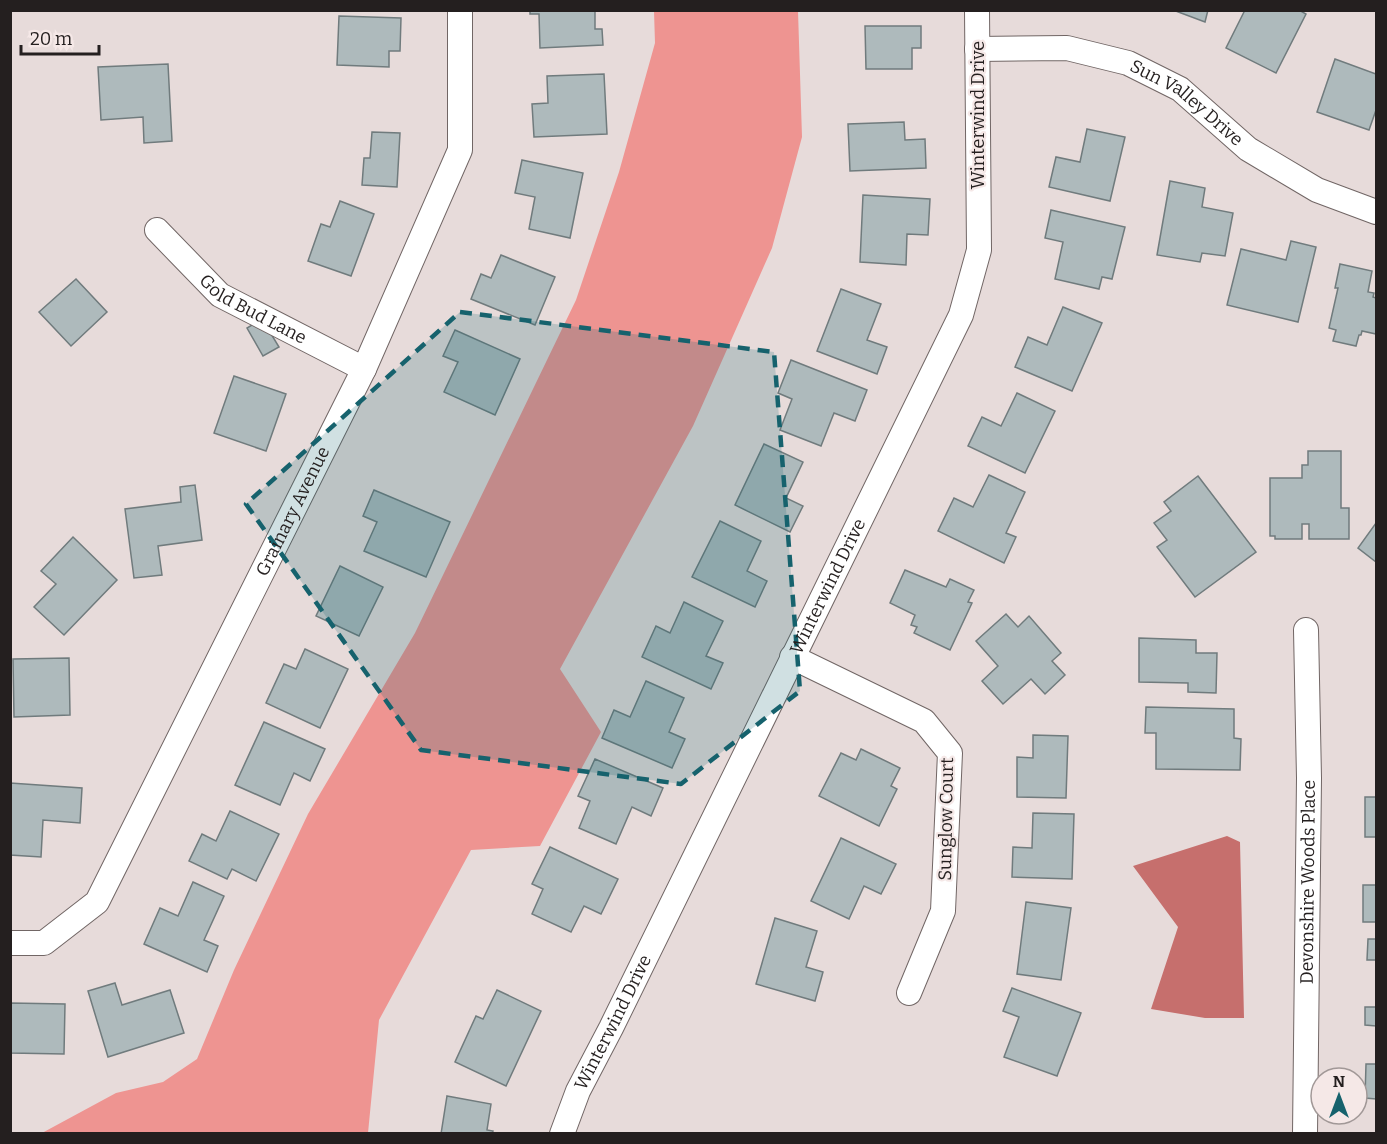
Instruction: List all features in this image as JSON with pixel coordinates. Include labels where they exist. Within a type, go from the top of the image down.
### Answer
[{"type":"street","name":"Grainary Avenue","points":[[10,943],[44,944],[96,902],[364,369],[460,150],[460,10]]},
{"type":"street","name":"Winterwind Drive","points":[[562,1134],[578,1091],[961,315],[979,250],[977,10]]},
{"type":"street","name":"Sun Valley Drive","points":[[977,49],[1067,48],[1128,63],[1180,89],[1248,149],[1317,190],[1377,212]]},
{"type":"street","name":"Gold Bud Lane","points":[[157,230],[220,295],[364,369]]},
{"type":"street","name":"Devonshire Woods Place","points":[[1305,1134],[1309,778],[1306,630]]},
{"type":"street","name":"Sunglow Court","points":[[792,657],[924,721],[950,753],[944,912],[909,993]]},
{"type":"highlighted area","points":[[460,312],[774,352],[800,691],[681,784],[421,750],[246,504]]},
{"type":"shaded area","points":[[654,11],[798,11],[802,137],[772,248],[693,426],[560,669],[601,732],[540,846],[471,850],[379,1020],[368,1133],[42,1133],[116,1093],[163,1082],[197,1059],[234,970],[308,814],[415,633],[576,300],[619,172],[655,43]]},
{"type":"shaded area","points":[[1227,836],[1240,842],[1244,1018],[1205,1018],[1151,1009],[1178,927],[1133,866]]},
{"type":"building","points":[[530,10],[595,10],[595,29],[602,29],[603,45],[540,48],[539,14],[530,14]]},
{"type":"building","points":[[1173,10],[1208,10],[1205,22]]},
{"type":"building","points":[[1245,10],[1299,10],[1306,14],[1276,73],[1226,48]]},
{"type":"building","points":[[339,16],[401,18],[400,51],[389,51],[389,67],[337,65]]},
{"type":"building","points":[[865,26],[921,26],[921,48],[912,48],[912,69],[866,69]]},
{"type":"building","points":[[1335,59],[1376,74],[1376,110],[1369,130],[1317,112]]},
{"type":"building","points":[[168,64],[172,141],[144,143],[143,117],[101,120],[98,67]]},
{"type":"building","points":[[604,74],[607,134],[534,137],[532,104],[548,103],[547,76]]},
{"type":"building","points":[[904,122],[905,140],[925,139],[926,168],[850,171],[848,124]]},
{"type":"building","points":[[1087,129],[1125,137],[1110,201],[1049,187],[1056,157],[1080,162]]},
{"type":"building","points":[[372,132],[400,133],[397,187],[362,185],[364,158],[370,158]]},
{"type":"building","points":[[522,160],[583,173],[570,238],[529,229],[535,197],[515,193]]},
{"type":"building","points":[[1170,181],[1205,188],[1202,207],[1233,213],[1225,256],[1202,253],[1200,262],[1157,255]]},
{"type":"building","points":[[863,195],[930,199],[928,235],[907,234],[906,265],[860,262]]},
{"type":"building","points":[[340,201],[374,214],[351,276],[308,261],[321,224],[330,227]]},
{"type":"building","points":[[1051,210],[1125,227],[1112,279],[1102,277],[1099,289],[1055,279],[1063,242],[1045,238]]},
{"type":"building","points":[[1291,241],[1316,247],[1298,322],[1227,305],[1241,249],[1286,260]]},
{"type":"building","points":[[501,255],[555,277],[535,325],[471,299],[481,274],[491,278]]},
{"type":"building","points":[[1340,264],[1372,271],[1368,292],[1374,293],[1373,297],[1376,298],[1376,334],[1362,331],[1356,346],[1333,341],[1336,330],[1329,328],[1338,288],[1335,288]]},
{"type":"building","points":[[76,279],[107,312],[71,346],[39,312]]},
{"type":"building","points":[[841,289],[881,304],[867,340],[887,347],[877,374],[817,351]]},
{"type":"building","points":[[1063,307],[1102,323],[1072,391],[1015,367],[1028,337],[1047,345]]},
{"type":"building","points":[[262,319],[279,347],[263,356],[247,328]]},
{"type":"building","points":[[455,330],[520,359],[495,415],[444,392],[458,362],[443,356]]},
{"type":"building","points":[[791,360],[867,390],[855,421],[834,413],[821,446],[780,430],[792,399],[778,393]]},
{"type":"building","points":[[234,376],[286,394],[266,451],[214,433]]},
{"type":"building","points":[[1017,393],[1055,411],[1025,473],[968,446],[982,417],[1001,426]]},
{"type":"building","points":[[764,444],[803,462],[786,498],[803,506],[790,532],[735,505]]},
{"type":"building","points":[[1308,451],[1341,451],[1341,508],[1349,508],[1349,539],[1309,539],[1309,524],[1302,524],[1302,539],[1275,539],[1275,536],[1270,536],[1270,478],[1302,478],[1302,465],[1308,465]]},
{"type":"building","points":[[989,475],[1025,492],[1006,533],[1016,537],[1004,563],[938,531],[954,498],[973,507]]},
{"type":"building","points":[[1198,476],[1256,552],[1195,597],[1157,547],[1167,540],[1154,523],[1171,511],[1164,502]]},
{"type":"building","points":[[195,485],[202,540],[158,546],[162,575],[134,578],[125,509],[181,502],[180,487]]},
{"type":"building","points":[[374,490],[450,522],[426,577],[364,551],[377,522],[363,516]]},
{"type":"building","points":[[720,521],[761,541],[747,571],[767,581],[755,607],[692,577]]},
{"type":"building","points":[[1376,523],[1376,562],[1358,548]]},
{"type":"building","points":[[73,537],[117,580],[64,635],[34,607],[56,584],[41,571]]},
{"type":"building","points":[[340,566],[383,587],[359,636],[316,616]]},
{"type":"building","points":[[905,570],[946,587],[950,579],[974,590],[968,602],[972,603],[950,650],[914,633],[917,627],[911,625],[915,615],[890,603]]},
{"type":"building","points":[[684,602],[723,621],[706,656],[723,663],[711,689],[642,657],[656,626],[670,633]]},
{"type":"building","points":[[1006,614],[1018,627],[1029,616],[1061,653],[1052,661],[1065,675],[1045,694],[1031,679],[1003,704],[982,681],[998,666],[976,641]]},
{"type":"building","points":[[1139,638],[1196,640],[1196,653],[1217,653],[1216,693],[1188,692],[1188,683],[1139,682]]},
{"type":"building","points":[[305,649],[348,669],[320,728],[266,703],[284,664],[296,669]]},
{"type":"building","points":[[69,658],[70,715],[14,717],[13,659]]},
{"type":"building","points":[[646,681],[684,698],[669,732],[685,739],[672,768],[602,738],[614,710],[630,717]]},
{"type":"building","points":[[1146,707],[1234,709],[1234,738],[1241,739],[1240,770],[1156,769],[1156,733],[1145,733]]},
{"type":"building","points":[[264,722],[325,749],[310,781],[294,773],[280,805],[235,785]]},
{"type":"building","points":[[1033,735],[1068,736],[1066,798],[1017,797],[1017,757],[1033,758]]},
{"type":"building","points":[[861,749],[900,768],[891,786],[897,789],[879,826],[819,796],[841,753],[856,760]]},
{"type":"building","points":[[595,759],[663,788],[651,816],[632,807],[616,844],[579,828],[590,801],[578,796]]},
{"type":"building","points":[[10,783],[82,788],[80,823],[43,820],[41,857],[10,855]]},
{"type":"building","points":[[1365,797],[1376,797],[1376,837],[1365,837]]},
{"type":"building","points":[[230,811],[279,834],[256,881],[232,869],[227,879],[189,861],[202,834],[216,841]]},
{"type":"building","points":[[1033,813],[1074,814],[1072,879],[1012,877],[1013,847],[1032,848]]},
{"type":"building","points":[[841,838],[896,864],[881,894],[864,886],[849,919],[811,901]]},
{"type":"building","points":[[550,847],[618,879],[601,914],[584,906],[571,932],[532,914],[543,889],[532,884]]},
{"type":"building","points":[[193,882],[224,896],[204,940],[218,946],[207,972],[144,944],[160,908],[178,916]]},
{"type":"building","points":[[1363,885],[1376,885],[1376,922],[1363,922]]},
{"type":"building","points":[[1026,902],[1071,908],[1061,980],[1017,974]]},
{"type":"building","points":[[775,918],[817,931],[806,967],[823,972],[815,1001],[756,984]]},
{"type":"building","points":[[1368,939],[1376,939],[1376,960],[1367,960]]},
{"type":"building","points":[[115,983],[122,1005],[170,990],[184,1033],[108,1057],[88,991]]},
{"type":"building","points":[[1012,988],[1081,1013],[1057,1076],[1004,1057],[1019,1017],[1003,1011]]},
{"type":"building","points":[[497,990],[541,1011],[506,1086],[455,1062],[476,1016],[483,1019]]},
{"type":"building","points":[[10,1003],[65,1004],[64,1054],[10,1053]]},
{"type":"building","points":[[1365,1007],[1376,1007],[1376,1026],[1365,1025]]},
{"type":"building","points":[[1366,1064],[1376,1064],[1376,1099],[1369,1098],[1369,1066]]},
{"type":"building","points":[[447,1096],[491,1104],[487,1130],[493,1131],[492,1134],[441,1134]]}]
